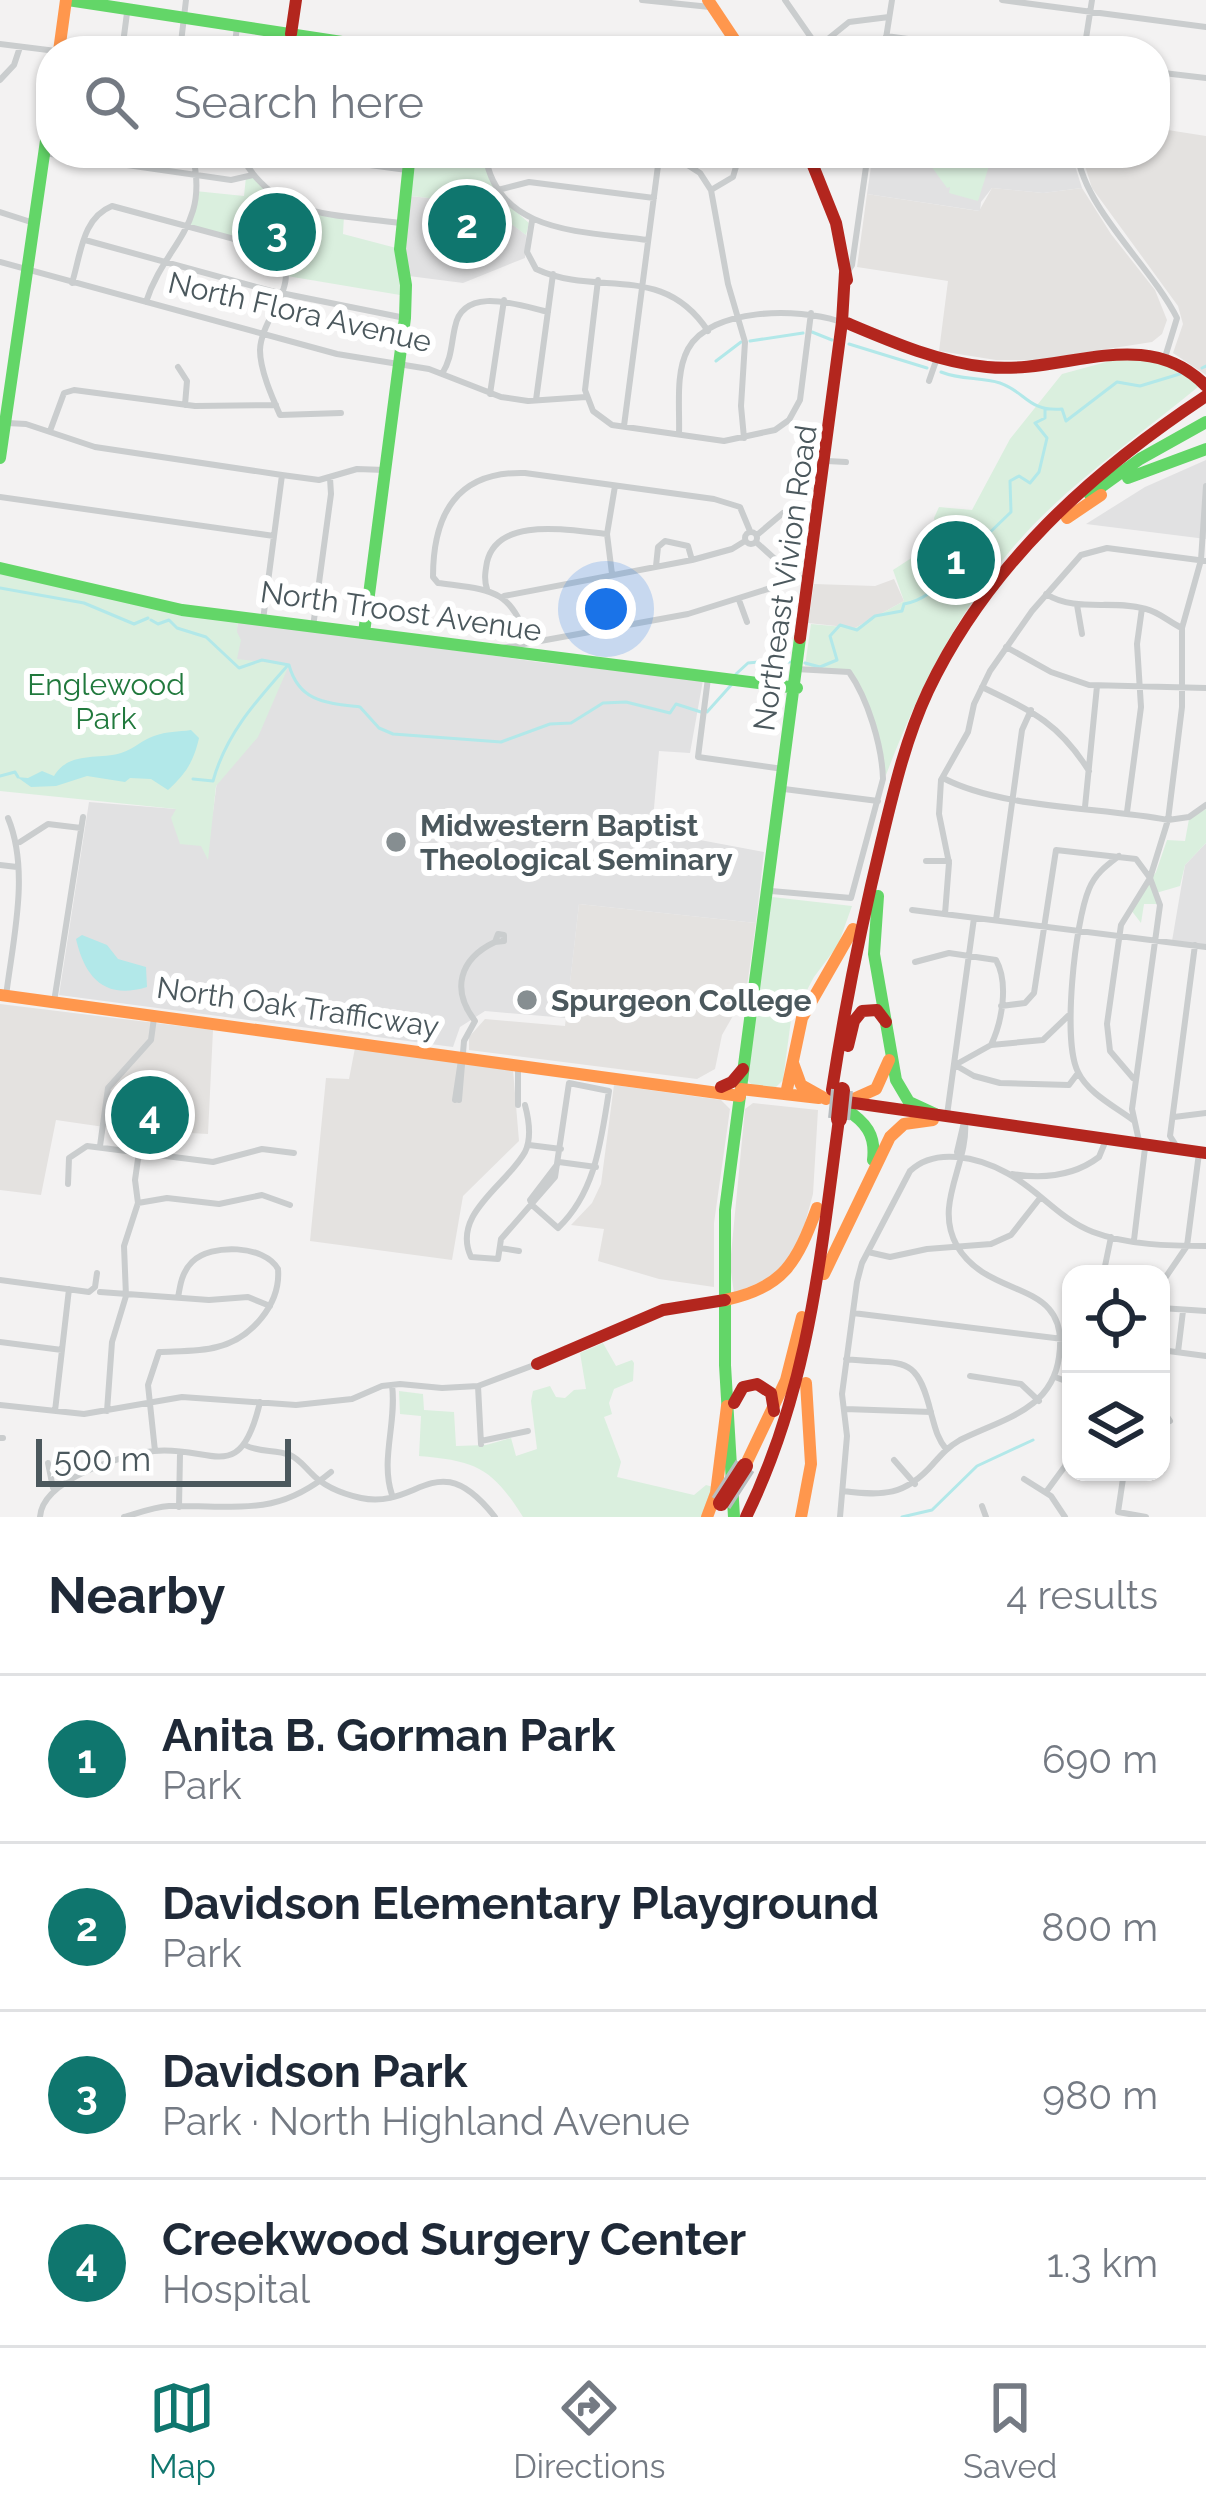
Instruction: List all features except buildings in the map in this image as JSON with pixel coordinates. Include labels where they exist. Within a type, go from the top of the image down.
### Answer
[{"type":"main road","points":[[61,36],[67,0],[267,36]]},
{"type":"main road","points":[[291,36],[296,0]]},
{"type":"main road","points":[[711,4],[732,36]]},
{"type":"main road","points":[[0,458],[6,380],[42,168]]},
{"type":"main road","points":[[364,633],[405,318],[400,249],[409,168]]},
{"type":"main road","name":"Northeast Vivion Road","points":[[743,1069],[796,678],[805,577],[844,322],[844,272],[836,223],[814,168]]},
{"type":"main road","points":[[844,322],[937,358],[990,367],[1026,368],[1130,352],[1166,354],[1206,386]]},
{"type":"main road","points":[[729,1515],[746,1466],[774,1411],[799,1333],[842,1047],[910,739],[948,655],[1006,569],[1089,483],[1156,427],[1206,396]]},
{"type":"main road","points":[[1089,483],[1206,412]]},
{"type":"main road","points":[[786,1094],[797,1030],[874,890],[908,776],[952,664],[1009,579],[1067,518],[1117,475],[1206,422]]},
{"type":"main road","points":[[1117,475],[1206,436]]},
{"type":"main road","points":[[1067,518],[1124,480],[1206,449]]},
{"type":"main road","name":"North Troost Avenue","points":[[0,568],[170,608],[734,681],[796,678]]},
{"type":"main road","name":"Northeast Vivion Road","points":[[768,891],[784,769]]},
{"type":"main road","points":[[874,890],[874,954],[896,1080],[909,1102],[945,1119]]},
{"type":"main road","name":"North Oak Trafficway","points":[[3,996],[518,1064],[588,1081],[834,1103]]},
{"type":"main road","points":[[832,1167],[835,1187],[848,1196],[863,1189],[875,1144],[869,1126],[801,1084],[794,1066],[806,1014],[816,1004],[823,1002],[836,1010],[842,1047]]},
{"type":"main road","points":[[747,1098],[834,1103],[872,1095],[886,1077],[887,1035],[880,1011],[868,1009],[856,1016],[842,1047]]},
{"type":"main road","points":[[720,1090],[743,1069]]},
{"type":"main road","points":[[729,1515],[730,1405],[720,1294],[725,1210],[747,1098],[743,1069]]},
{"type":"main road","name":"North Oak Trafficway","points":[[747,1098],[786,1094],[1202,1152]]},
{"type":"main road","points":[[800,1517],[811,1464],[806,1394],[809,1340],[832,1167],[834,1103]]},
{"type":"main road","points":[[814,1303],[827,1265],[890,1137],[904,1124],[945,1119]]},
{"type":"main road","points":[[537,1364],[663,1310],[720,1294],[761,1292],[800,1253],[817,1208]]},
{"type":"main road","points":[[757,1496],[791,1418],[809,1340]]},
{"type":"main road","points":[[729,1515],[716,1493],[730,1405],[743,1387],[757,1384],[771,1393],[774,1411]]},
{"type":"main road","points":[[729,1515],[757,1496],[783,1462],[800,1459],[808,1473],[800,1517]]},
{"type":"street","points":[[182,36],[186,0]]},
{"type":"street","points":[[643,0],[711,4]]},
{"type":"street","points":[[785,0],[810,36]]},
{"type":"street","points":[[886,36],[892,0]]},
{"type":"street","points":[[1002,0],[1206,27]]},
{"type":"street","points":[[1086,36],[1091,0]]},
{"type":"street","points":[[124,36],[128,13]]},
{"type":"street","points":[[833,36],[849,22],[889,17]]},
{"type":"street","points":[[236,36],[237,27]]},
{"type":"street","points":[[0,44],[36,49]]},
{"type":"street","points":[[0,80],[14,65],[20,47]]},
{"type":"street","points":[[1170,73],[1206,78]]},
{"type":"street","points":[[168,168],[231,180],[253,175]]},
{"type":"street","points":[[146,302],[189,225],[195,168]]},
{"type":"street","points":[[249,168],[274,196],[301,208],[404,223]]},
{"type":"street","points":[[490,168],[511,207],[532,221],[648,240]]},
{"type":"street","points":[[624,426],[658,168]]},
{"type":"street","points":[[691,168],[711,190],[746,348],[741,406],[744,438]]},
{"type":"street","points":[[711,190],[733,177],[736,168]]},
{"type":"street","points":[[844,272],[852,265],[866,168]]},
{"type":"street","points":[[1083,168],[1092,193],[1177,318],[1166,354]]},
{"type":"street","points":[[498,190],[529,182],[654,198]]},
{"type":"street","points":[[72,283],[91,219],[107,207],[119,206],[272,250],[287,272],[263,336],[261,357],[275,405],[280,415],[341,413]]},
{"type":"street","points":[[0,212],[34,223]]},
{"type":"street","points":[[532,221],[528,258],[536,269],[642,286],[679,298],[708,331]]},
{"type":"street","points":[[85,240],[282,294],[405,318]]},
{"type":"street","name":"North Flora Avenue","points":[[0,262],[263,336],[442,374],[490,394],[536,400],[586,397]]},
{"type":"street","points":[[536,400],[553,274]]},
{"type":"street","points":[[598,280],[586,397],[604,421],[624,426],[724,440],[760,435],[784,424],[797,406],[811,313]]},
{"type":"street","points":[[442,374],[451,356],[458,315],[465,308],[504,300],[548,312]]},
{"type":"street","points":[[490,394],[504,300]]},
{"type":"street","points":[[679,434],[682,371],[694,341],[708,331],[777,311],[844,322]]},
{"type":"street","points":[[178,367],[187,381],[185,405]]},
{"type":"street","points":[[50,430],[67,391],[185,405],[275,405]]},
{"type":"street","points":[[5,423],[50,430],[95,447],[282,475],[330,478],[358,469],[386,470]]},
{"type":"street","points":[[783,512],[754,536],[732,549],[504,596],[438,583],[433,575],[442,519],[450,504],[474,482],[497,473],[518,472],[735,503],[746,514],[754,536],[805,577]]},
{"type":"street","points":[[262,620],[282,475]]},
{"type":"street","points":[[314,627],[330,478]]},
{"type":"street","points":[[612,574],[607,534],[615,485]]},
{"type":"street","points":[[1133,1070],[1113,1057],[1106,1036],[1118,936],[1150,878],[1168,820],[1183,685],[1182,628],[1203,561],[1206,486]]},
{"type":"street","points":[[0,496],[274,536]]},
{"type":"street","points":[[489,591],[484,583],[489,556],[494,544],[509,536],[558,529],[607,534]]},
{"type":"street","points":[[656,566],[658,547],[665,542],[688,546],[692,560]]},
{"type":"street","points":[[945,914],[949,861],[939,814],[942,778],[968,732],[982,687],[1006,647],[1046,593],[1091,550],[1203,561]]},
{"type":"street","points":[[496,651],[666,619],[805,577]]},
{"type":"street","points":[[1046,593],[1077,605],[1142,608],[1182,628]]},
{"type":"street","points":[[504,596],[517,613],[528,643]]},
{"type":"street","points":[[739,600],[748,622]]},
{"type":"street","points":[[1077,605],[1082,634]]},
{"type":"street","points":[[1126,812],[1141,684],[1137,644],[1142,608]]},
{"type":"street","points":[[1006,647],[1051,672],[1097,686],[1206,688]]},
{"type":"street","points":[[768,891],[850,898],[878,801],[882,762],[858,685],[849,672],[796,678]]},
{"type":"street","points":[[708,678],[698,758],[784,769]]},
{"type":"street","points":[[1085,806],[1097,686]]},
{"type":"street","points":[[982,687],[1055,727],[1089,771]]},
{"type":"street","points":[[996,920],[1022,730],[1030,710]]},
{"type":"street","points":[[1078,753],[1091,752]]},
{"type":"street","points":[[942,778],[959,787],[1012,798],[1168,820],[1189,818],[1206,805]]},
{"type":"street","points":[[784,789],[878,801]]},
{"type":"street","points":[[3,996],[18,901],[19,843],[8,818]]},
{"type":"street","points":[[54,1002],[83,818]]},
{"type":"street","points":[[19,843],[48,824],[81,828]]},
{"type":"street","points":[[1001,1006],[1027,1002],[1034,993],[1056,851],[1139,862],[1160,905],[1128,1111]]},
{"type":"street","points":[[1113,860],[1088,890],[1069,1042],[1078,1073],[1088,1086],[1128,1111],[1159,1144]]},
{"type":"street","points":[[926,861],[949,861]]},
{"type":"street","points":[[0,865],[17,867]]},
{"type":"street","points":[[912,910],[1206,946]]},
{"type":"street","points":[[974,917],[960,1065],[945,1119],[960,1126],[959,1158],[949,1200],[958,1247],[981,1271],[1050,1308],[1062,1328]]},
{"type":"street","points":[[457,1100],[466,1034],[476,1021],[462,1001],[462,975],[474,954],[495,942]]},
{"type":"street","points":[[1134,1240],[1159,1144],[1173,1117],[1195,945]]},
{"type":"street","points":[[915,962],[942,954],[969,955],[996,961],[1002,972],[996,1035],[991,1045],[960,1065]]},
{"type":"street","points":[[1002,995],[1015,1005]]},
{"type":"street","points":[[991,1045],[1030,1044],[1053,1034],[1069,1013]]},
{"type":"street","points":[[100,1147],[109,1088],[148,1044],[153,1016]]},
{"type":"street","points":[[1053,1034],[1069,1042]]},
{"type":"street","points":[[996,1035],[1001,1045]]},
{"type":"street","points":[[518,1064],[528,1145],[472,1212],[468,1254],[494,1261],[501,1239],[554,1177],[569,1084],[588,1081],[609,1090],[596,1174],[558,1228],[532,1205]]},
{"type":"street","points":[[960,1065],[974,1076],[1000,1083],[1088,1086]]},
{"type":"street","points":[[1069,1084],[1078,1073]]},
{"type":"street","points":[[1173,1117],[1206,1113]]},
{"type":"street","points":[[1019,1178],[1077,1170],[1100,1157],[1106,1140]]},
{"type":"street","points":[[528,1145],[561,1149]]},
{"type":"street","points":[[68,1184],[66,1169],[72,1154],[82,1147],[213,1162],[262,1149],[294,1153]]},
{"type":"street","points":[[107,1411],[112,1342],[126,1296],[124,1246],[138,1203],[139,1152]]},
{"type":"street","points":[[1170,1270],[1186,1246],[1202,1152]]},
{"type":"street","points":[[840,1517],[846,1359],[860,1270],[910,1171],[931,1156],[959,1158],[1019,1178],[1079,1226],[1112,1237],[1206,1246]]},
{"type":"street","points":[[559,1162],[596,1167]]},
{"type":"street","points":[[138,1203],[167,1198],[214,1204],[262,1195],[290,1205]]},
{"type":"street","points":[[868,1252],[890,1258],[919,1250],[991,1244],[1009,1237],[1040,1198]]},
{"type":"street","points":[[1106,1265],[1112,1237]]},
{"type":"street","points":[[500,1248],[519,1251]]},
{"type":"street","points":[[155,1451],[148,1385],[159,1352],[226,1345],[256,1324],[278,1288],[278,1267],[266,1255],[241,1251],[197,1258],[184,1271],[178,1298]]},
{"type":"street","points":[[0,1280],[91,1291],[97,1274]]},
{"type":"street","points":[[54,1412],[69,1289]]},
{"type":"street","points":[[100,1292],[248,1297],[270,1306]]},
{"type":"street","points":[[1170,1309],[1206,1311]]},
{"type":"street","points":[[1178,1352],[1183,1310]]},
{"type":"street","points":[[853,1313],[1062,1339]]},
{"type":"street","points":[[0,1342],[62,1350]]},
{"type":"street","points":[[1170,1351],[1206,1356]]},
{"type":"street","points":[[844,1491],[887,1495],[915,1484],[946,1449],[1039,1401],[1055,1376],[1062,1352]]},
{"type":"street","points":[[846,1359],[915,1370],[923,1380],[938,1438],[946,1449]]},
{"type":"street","points":[[0,1405],[54,1412],[107,1411],[182,1397],[296,1405],[352,1399],[392,1384],[478,1386],[537,1364]]},
{"type":"street","points":[[970,1376],[1012,1381],[1039,1401]]},
{"type":"street","points":[[1055,1376],[1062,1379]]},
{"type":"street","points":[[392,1384],[395,1421],[386,1472],[392,1495]]},
{"type":"street","points":[[478,1386],[481,1443],[528,1431]]},
{"type":"street","points":[[40,1517],[53,1488],[102,1466],[155,1451],[223,1457],[245,1445],[260,1402]]},
{"type":"street","points":[[844,1409],[931,1412]]},
{"type":"street","points":[[245,1445],[288,1454],[322,1483],[367,1499],[429,1482],[458,1484],[495,1517]]},
{"type":"street","points":[[179,1507],[180,1454]]},
{"type":"street","points":[[894,1460],[915,1484]]},
{"type":"street","points":[[48,1463],[53,1488]]},
{"type":"street","points":[[1046,1492],[1062,1470]]},
{"type":"street","points":[[302,1503],[331,1472]]},
{"type":"street","points":[[1024,1479],[1046,1492],[1067,1515]]},
{"type":"street","points":[[1123,1481],[1118,1513],[1146,1517]]},
{"type":"street","points":[[982,1506],[986,1517]]},
{"type":"street","points":[[124,1517],[179,1507],[254,1516]]},
{"type":"shaded area","points":[[1170,130],[1206,136],[1206,375],[1173,353],[1183,324],[1178,306],[1092,188],[1086,168],[1170,168]]},
{"type":"shaded area","points":[[871,168],[1076,168],[1082,188],[1043,193],[992,188],[980,211],[867,194]]},
{"type":"shaded area","points":[[992,188],[1043,193],[1082,188],[1155,290],[1167,320],[1162,334],[1152,342],[1036,360],[996,360],[939,351],[948,281],[857,267],[867,194],[979,211]]},
{"type":"shaded area","points":[[410,196],[486,204],[526,235],[525,258],[463,283],[409,276],[403,256]]},
{"type":"shaded area","points":[[1206,460],[1206,539],[1086,524],[1145,487]]},
{"type":"shaded area","points":[[894,579],[904,601],[855,628],[808,623],[814,584],[875,586]]},
{"type":"shaded area","name":"Midwestern Baptist Theological Seminary","points":[[238,620],[703,680],[690,753],[659,751],[652,831],[764,852],[756,923],[579,904],[566,1018],[485,1011],[460,1027],[453,1047],[59,995],[89,802],[213,812]]},
{"type":"shaded area","points":[[1206,843],[1206,945],[1172,941],[1185,865]]},
{"type":"shaded area","points":[[579,904],[756,923],[746,993],[722,1035],[715,1069],[697,1079],[469,1050],[469,1037],[485,1019],[565,1026]]},
{"type":"shaded area","points":[[0,1004],[213,1030],[208,1134],[56,1120],[41,1195],[0,1190]]},
{"type":"shaded area","points":[[355,1048],[513,1070],[519,1141],[463,1196],[452,1260],[310,1241],[326,1078],[349,1079]]},
{"type":"shaded area","points":[[614,1085],[721,1100],[730,1109],[714,1223],[714,1287],[659,1279],[598,1261],[604,1229],[571,1225],[592,1203],[601,1184]]},
{"type":"shaded area","points":[[753,1103],[818,1110],[813,1194],[799,1245],[777,1275],[734,1293],[730,1265],[745,1109]]},
{"type":"green space","points":[[412,168],[488,168],[496,194],[529,223],[526,235],[485,204],[410,196]]},
{"type":"green space","points":[[933,168],[988,168],[978,201],[949,193]]},
{"type":"green space","points":[[253,175],[283,198],[344,215],[343,234],[400,249],[406,296],[287,276],[276,252],[189,225],[195,191],[244,196],[246,177]]},
{"type":"green space","points":[[1152,355],[1185,370],[1198,387],[1076,485],[1010,551],[971,603],[939,658],[886,775],[864,698],[849,673],[805,666],[811,624],[855,628],[904,601],[893,570],[939,540],[934,518],[939,507],[972,510],[1010,439],[1062,374]]},
{"type":"green space","name":"Englewood Park","points":[[0,570],[238,620],[237,659],[289,665],[258,737],[216,786],[208,860],[201,846],[180,844],[171,818],[176,809],[0,791]]},
{"type":"green space","points":[[1206,809],[1206,843],[1185,865],[1180,886],[1156,893],[1158,904],[1144,904],[1141,923],[1131,910],[1156,872],[1167,840],[1185,841],[1189,819]]},
{"type":"green space","points":[[772,897],[852,906],[838,945],[791,1020],[783,1080],[774,1089],[754,1087],[746,1079]]},
{"type":"green space","points":[[603,1343],[616,1366],[634,1363],[633,1381],[614,1389],[609,1403],[612,1414],[604,1417],[621,1462],[617,1477],[694,1495],[706,1485],[713,1487],[701,1517],[523,1517],[502,1488],[481,1470],[419,1456],[421,1416],[400,1414],[399,1391],[423,1394],[424,1410],[454,1412],[456,1446],[511,1438],[516,1456],[537,1449],[533,1391],[550,1386],[556,1397],[565,1398],[574,1390],[586,1389],[580,1353]]},
{"type":"water","points":[[191,730],[199,738],[194,755],[168,790],[151,779],[125,782],[87,776],[56,786],[31,787],[17,777],[42,771],[54,776],[75,760],[121,753],[159,734]]},
{"type":"water","points":[[82,935],[107,945],[118,959],[146,967],[147,987],[119,990],[99,982],[80,953],[76,939]]},
{"type":"waterway","points":[[812,332],[832,340]]},
{"type":"waterway","points":[[750,341],[803,333]]},
{"type":"waterway","points":[[716,361],[741,342]]},
{"type":"waterway","points":[[849,344],[927,368]]},
{"type":"waterway","points":[[1202,368],[1206,366]]},
{"type":"waterway","points":[[941,372],[1000,383],[1034,404],[1062,409],[1066,421],[1117,382],[1140,386],[1183,373]]},
{"type":"waterway","points":[[805,663],[820,667],[837,660],[830,636],[840,625],[857,630],[875,616],[902,611],[904,604],[927,595],[980,555],[982,540],[1011,512],[1010,481],[1019,476],[1030,483],[1039,472],[1047,438],[1035,423],[1045,418],[1045,409]]},
{"type":"waterway","points":[[0,588],[84,603],[134,624],[148,618]]},
{"type":"waterway","points":[[151,620],[158,624],[169,620],[177,628],[206,637],[239,668],[262,660],[289,665],[307,693],[325,702],[360,707],[379,728],[393,734],[501,742],[550,724],[571,723],[603,703],[626,702],[670,713],[676,704],[701,712]]},
{"type":"waterway","points":[[736,674],[748,663],[768,661]]},
{"type":"waterway","points":[[774,661],[790,662]]},
{"type":"waterway","points":[[193,779],[213,781],[234,733],[288,665]]},
{"type":"waterway","points":[[707,712],[733,683]]},
{"type":"waterway","points":[[0,776],[15,772],[18,777]]},
{"type":"waterway","points":[[902,1517],[932,1510],[977,1466],[1033,1440]]},
{"type":"traffic: fast","points":[[68,0],[303,36]]},
{"type":"traffic: fast","points":[[0,458],[42,168]]},
{"type":"traffic: fast","points":[[364,633],[405,318],[400,249],[408,168]]},
{"type":"traffic: fast","points":[[1090,495],[1140,459],[1206,422]]},
{"type":"traffic: fast","points":[[1128,478],[1206,449]]},
{"type":"traffic: fast","points":[[0,568],[182,610],[797,688]]},
{"type":"traffic: fast","points":[[734,1517],[725,1365],[725,1210],[800,638]]},
{"type":"traffic: fast","points":[[878,896],[874,954],[896,1080],[909,1102],[935,1114]]},
{"type":"traffic: fast","points":[[845,1109],[868,1130],[873,1160]]},
{"type":"traffic: slow","points":[[61,36],[66,0]]},
{"type":"traffic: slow","points":[[708,0],[732,36]]},
{"type":"traffic: slow","points":[[1067,518],[1101,495]]},
{"type":"traffic: slow","points":[[786,1094],[802,1018],[853,929]]},
{"type":"traffic: slow","points":[[0,995],[740,1096]]},
{"type":"traffic: slow","points":[[847,1102],[876,1089],[889,1060]]},
{"type":"traffic: slow","points":[[793,1063],[801,1085],[826,1099]]},
{"type":"traffic: slow","points":[[741,1089],[819,1098]]},
{"type":"traffic: slow","points":[[824,1274],[890,1137],[904,1124],[933,1120]]},
{"type":"traffic: slow","points":[[725,1300],[761,1288],[786,1270],[817,1208]]},
{"type":"traffic: slow","points":[[745,1466],[786,1380],[802,1317]]},
{"type":"traffic: slow","points":[[801,1517],[811,1464],[806,1383]]},
{"type":"traffic: slow","points":[[707,1517],[716,1493],[727,1406]]},
{"type":"traffic: jam","points":[[291,34],[296,0]]},
{"type":"traffic: jam","points":[[814,168],[836,223],[847,280]]},
{"type":"traffic: jam","points":[[800,638],[845,272]]},
{"type":"traffic: jam","points":[[847,323],[951,361],[1016,368],[1130,354],[1182,367],[1206,386]]},
{"type":"traffic: jam","points":[[832,1090],[861,932],[896,783],[920,709],[952,645],[1012,562],[1046,525],[1122,456],[1206,396]]},
{"type":"traffic: jam","points":[[848,1046],[854,1021],[862,1011],[877,1010],[886,1022]]},
{"type":"traffic: jam","points":[[721,1087],[743,1069]]},
{"type":"traffic: jam","points":[[839,1119],[842,1090]]},
{"type":"traffic: jam","points":[[847,1102],[1206,1153]]},
{"type":"traffic: jam","points":[[746,1517],[767,1469],[798,1371],[818,1272],[839,1119]]},
{"type":"traffic: jam","points":[[537,1364],[663,1310],[725,1300]]},
{"type":"traffic: jam","points":[[734,1403],[743,1387],[757,1384],[771,1393],[774,1411]]},
{"type":"traffic: jam","points":[[721,1503],[745,1466]]},
{"type":"place","name":"Davidson Elementary Playground","points":[[467,224]]},
{"type":"place","name":"Davidson Park","points":[[277,232]]},
{"type":"place","name":"Anita B. Gorman Park","points":[[956,560]]},
{"type":"place","name":"Midwestern Baptist Theological Seminary","points":[[396,842]]},
{"type":"place","name":"Spurgeon College","points":[[527,1000]]},
{"type":"place","name":"Creekwood Surgery Center","points":[[150,1115]]}]
